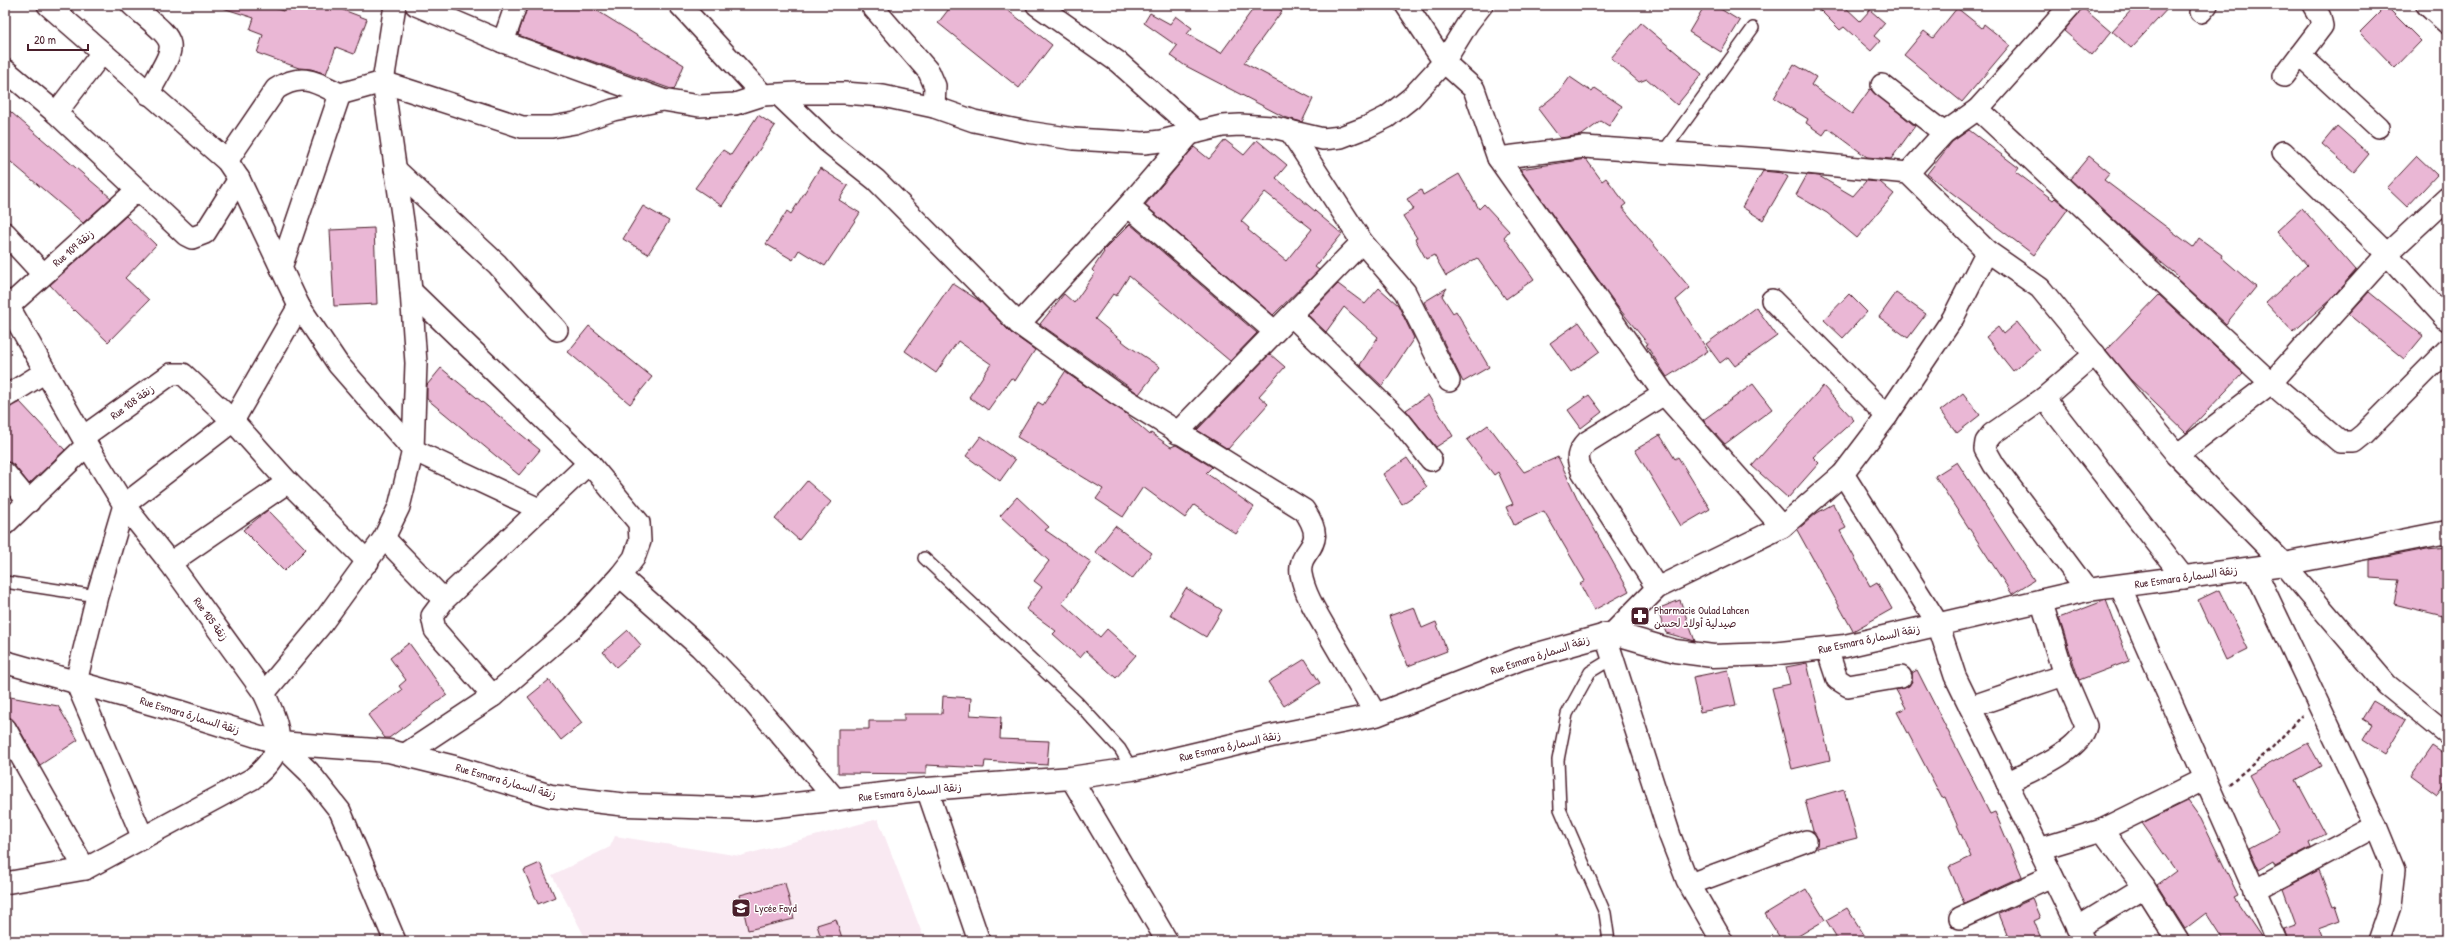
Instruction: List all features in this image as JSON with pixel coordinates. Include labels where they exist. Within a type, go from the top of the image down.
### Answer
[{"type":"street","points":[[48,5],[148,94],[227,161],[239,179],[298,306],[338,364],[412,450],[540,509]]},
{"type":"street","points":[[132,5],[166,34],[172,46],[170,54],[148,94]]},
{"type":"street","points":[[264,693],[320,626],[384,538],[399,506],[412,450],[416,363],[411,292],[407,248],[382,82],[395,5]]},
{"type":"street","points":[[416,5],[503,42],[663,100],[699,106],[735,104],[771,95],[797,93],[844,93],[883,96],[934,107],[974,120],[1004,127],[1074,138],[1144,143],[1240,125],[1272,127],[1322,139],[1341,137],[1367,127],[1387,117],[1411,98],[1444,62],[1468,23],[1482,5]]},
{"type":"street","points":[[503,42],[516,5]]},
{"type":"street","points":[[680,5],[771,95],[876,180],[1019,324],[1117,394],[1177,433],[1304,510],[1313,522],[1316,535],[1302,564],[1302,577],[1317,612],[1376,715]]},
{"type":"street","points":[[871,5],[929,72],[936,86],[934,107]]},
{"type":"street","points":[[1037,5],[1118,62],[1193,133]]},
{"type":"street","points":[[1406,5],[1444,62],[1474,89],[1498,158],[1664,394],[1782,527]]},
{"type":"street","points":[[1908,173],[1944,133],[1978,109],[2071,5]]},
{"type":"street","points":[[2284,76],[2322,26],[2320,17],[2313,5]]},
{"type":"street","points":[[2427,5],[2447,23]]},
{"type":"street","points":[[56,113],[102,53]]},
{"type":"street","points":[[2300,55],[2378,127]]},
{"type":"street","points":[[5,70],[56,113],[180,232],[192,238],[199,237],[210,227],[239,179]]},
{"type":"street","points":[[227,161],[276,89],[287,82],[305,79],[340,94],[382,82],[522,127],[552,127],[575,123],[613,110],[663,100]]},
{"type":"street","points":[[1882,85],[1944,133]]},
{"type":"street","points":[[281,268],[340,94]]},
{"type":"street","points":[[1978,109],[2271,383],[2340,442],[2354,442],[2447,350]]},
{"type":"street","points":[[1290,131],[1362,242],[1405,292],[1449,381]]},
{"type":"street","points":[[1019,324],[1193,133]]},
{"type":"street","points":[[1498,158],[1584,147],[1776,160],[1908,173],[1987,251],[2040,288],[2177,455],[2284,564],[2388,686],[2447,734]]},
{"type":"street","points":[[2283,152],[2388,254],[2447,320]]},
{"type":"street","points":[[395,169],[497,264],[557,330]]},
{"type":"street","name":"Rue 109 زنقة","points":[[7,303],[43,274],[136,190]]},
{"type":"street","points":[[2177,455],[2271,383],[2388,254],[2447,198]]},
{"type":"street","points":[[1128,206],[1274,331]]},
{"type":"street","points":[[5,233],[43,274]]},
{"type":"street","points":[[1177,433],[1274,331],[1292,316],[1362,242]]},
{"type":"street","points":[[1722,941],[1690,884],[1670,836],[1614,658],[1609,634],[1657,588],[1782,527],[1844,474],[1887,416],[1952,318],[1987,251]]},
{"type":"street","points":[[404,755],[493,696],[573,627],[620,576],[634,558],[639,547],[639,523],[589,463],[411,292]]},
{"type":"street","points":[[1772,300],[1887,416]]},
{"type":"street","name":"Rue 105 زنقة","points":[[7,303],[45,372],[124,505],[170,562],[264,693],[275,717],[279,743]]},
{"type":"street","points":[[143,838],[76,682],[97,596],[124,505],[233,421],[298,306]]},
{"type":"street","points":[[1292,316],[1400,421],[1432,460]]},
{"type":"street","points":[[2087,590],[2000,475],[1985,449],[1986,442],[1992,434],[2044,398],[2095,354]]},
{"type":"street","points":[[5,397],[45,372]]},
{"type":"street","name":"Rue 108 زنقة","points":[[5,524],[29,502],[85,441],[171,374],[183,374],[233,421]]},
{"type":"street","points":[[1657,588],[1582,471],[1578,455],[1579,450],[1587,442],[1664,394]]},
{"type":"street","points":[[2044,398],[2184,578]]},
{"type":"street","points":[[233,421],[288,482],[368,562]]},
{"type":"street","points":[[493,696],[432,626],[432,616],[444,600],[589,463]]},
{"type":"street","points":[[5,473],[29,502]]},
{"type":"street","points":[[1844,474],[1938,624],[1955,676],[2080,934],[2144,887]]},
{"type":"street","points":[[170,562],[288,482]]},
{"type":"street","name":"Rue Esmara زنقة السمارة","points":[[5,662],[177,710],[279,743],[388,751],[551,796],[628,805],[751,809],[927,789],[1071,778],[1132,769],[1271,736],[1376,715],[1520,659],[1609,634],[1675,651],[1713,656],[1771,654],[1827,648],[1916,630],[2087,590],[2284,564],[2447,532]]},
{"type":"street","points":[[384,538],[444,600]]},
{"type":"street","points":[[2254,568],[2376,826],[2394,870],[2390,906],[2378,941]]},
{"type":"street","points":[[620,576],[706,653],[752,701],[836,800]]},
{"type":"street","points":[[2120,586],[2277,941]]},
{"type":"street","points":[[2007,783],[2072,747],[2084,735],[2086,726],[2064,675],[2041,600]]},
{"type":"street","points":[[1827,648],[1837,679],[1848,686],[1901,676]]},
{"type":"street","points":[[1970,707],[2064,675]]},
{"type":"street","points":[[6,734],[85,869]]},
{"type":"street","points":[[6,881],[85,869],[252,779],[268,766],[279,743],[309,772],[340,811],[395,941]]},
{"type":"street","points":[[1071,778],[1166,941]]},
{"type":"street","points":[[2039,849],[2102,830],[2209,788]]},
{"type":"street","points":[[927,789],[979,941]]},
{"type":"street","points":[[2254,891],[2376,826]]},
{"type":"street","points":[[2102,830],[2144,887],[2178,941]]},
{"type":"street","points":[[1690,884],[1806,842]]},
{"type":"street","points":[[1960,918],[2052,876]]},
{"type":"lane","points":[[1663,152],[1753,28]]},
{"type":"lane","points":[[924,558],[1077,702],[1120,748],[1132,769]]},
{"type":"lane","points":[[5,582],[97,596]]},
{"type":"lane","points":[[1609,941],[1604,913],[1560,809],[1558,760],[1567,714],[1590,672],[1614,658]]},
{"type":"path","points":[[2209,788],[2270,750],[2302,714],[2310,702],[2313,691]]},
{"type":"shaded area","name":"Lycée Fayd","points":[[878,819],[925,941],[587,941],[552,875],[610,847],[615,836],[740,856]]},
{"type":"building","points":[[223,5],[265,5],[283,11],[285,5],[330,5],[367,19],[354,54],[336,47],[326,74],[311,69],[299,68],[257,53],[263,35],[250,30],[254,18],[223,8]]},
{"type":"building","points":[[528,5],[588,5],[684,65],[674,90],[518,35]]},
{"type":"building","points":[[952,5],[1001,5],[1052,45],[1019,88],[938,23]]},
{"type":"building","points":[[1256,5],[1274,5],[1282,11],[1244,63],[1313,99],[1302,122],[1284,117],[1184,65],[1170,55],[1177,46],[1144,23],[1150,13],[1170,24],[1176,16],[1192,28],[1187,34],[1221,53]]},
{"type":"building","points":[[1705,5],[1714,5],[1740,21],[1721,52],[1689,32]]},
{"type":"building","points":[[1815,5],[1843,5],[1860,21],[1870,10],[1885,23],[1874,36],[1880,41],[1871,51],[1844,27],[1840,30]]},
{"type":"building","points":[[2136,5],[2171,5],[2131,48],[2112,31]]},
{"type":"building","points":[[2386,6],[2421,41],[2395,68],[2360,32]]},
{"type":"building","points":[[1957,8],[1982,28],[1984,24],[2010,45],[1962,102],[1904,55],[1924,31],[1933,38]]},
{"type":"building","points":[[2083,8],[2111,32],[2092,55],[2064,31]]},
{"type":"building","points":[[1641,23],[1702,74],[1677,105],[1647,79],[1639,82],[1611,58]]},
{"type":"building","points":[[1794,64],[1816,77],[1811,85],[1852,114],[1870,89],[1915,126],[1891,159],[1867,157],[1828,128],[1823,135],[1806,123],[1808,119],[1774,98]]},
{"type":"building","points":[[1570,77],[1592,92],[1595,88],[1622,106],[1609,126],[1601,121],[1582,135],[1560,138],[1538,109],[1559,92]]},
{"type":"building","points":[[5,107],[111,198],[83,223],[5,157]]},
{"type":"building","points":[[758,115],[775,126],[722,206],[695,188],[723,150],[731,155]]},
{"type":"building","points":[[2337,126],[2369,154],[2354,172],[2322,144]]},
{"type":"building","points":[[1969,130],[2019,168],[2016,172],[2053,200],[2055,198],[2068,209],[2034,255],[1927,174],[1952,142]]},
{"type":"building","points":[[1225,140],[1244,155],[1257,140],[1287,165],[1276,178],[1342,234],[1315,267],[1319,270],[1273,315],[1145,205],[1194,147],[1209,159]],"holes":[[[1265,192],[1312,229],[1286,261],[1248,230],[1249,228],[1241,221]]]},
{"type":"building","points":[[2089,156],[2110,173],[2104,180],[2193,247],[2199,238],[2222,255],[2221,257],[2256,287],[2226,324],[2176,278],[2178,276],[2151,254],[2070,179]]},
{"type":"building","points":[[2417,156],[2437,175],[2407,207],[2387,188]]},
{"type":"building","points":[[1586,159],[1602,181],[1606,178],[1626,204],[1622,207],[1690,288],[1676,300],[1708,351],[1667,377],[1646,345],[1648,344],[1617,306],[1520,169]]},
{"type":"building","points":[[820,168],[848,186],[839,200],[860,213],[825,266],[799,250],[793,260],[766,244],[787,211],[791,214]]},
{"type":"building","points":[[1763,171],[1782,173],[1788,177],[1763,220],[1742,207]]},
{"type":"building","points":[[1459,174],[1479,209],[1484,204],[1509,231],[1504,237],[1534,279],[1506,299],[1477,258],[1446,276],[1434,255],[1426,259],[1415,239],[1417,238],[1403,216],[1414,209],[1407,199],[1421,190],[1423,195]]},
{"type":"building","points":[[1807,175],[1819,176],[1853,196],[1866,181],[1880,182],[1894,194],[1857,238],[1827,213],[1796,195]]},
{"type":"building","points":[[643,206],[669,221],[648,254],[623,239]]},
{"type":"building","points":[[2302,208],[2356,270],[2331,299],[2293,332],[2266,303],[2307,265],[2277,231]]},
{"type":"building","points":[[126,216],[156,245],[125,278],[149,300],[108,342],[75,310],[74,311],[50,285]]},
{"type":"building","points":[[1130,224],[1257,333],[1230,361],[1129,276],[1116,296],[1113,294],[1095,319],[1127,345],[1160,367],[1139,394],[1040,324],[1064,294],[1074,303],[1095,273],[1092,270],[1104,252],[1103,251]]},
{"type":"building","points":[[374,228],[377,304],[334,306],[330,230]]},
{"type":"building","points":[[952,283],[981,302],[1011,333],[1035,350],[1015,381],[1011,378],[988,410],[969,397],[991,364],[958,341],[936,373],[905,351]]},
{"type":"building","points":[[1338,284],[1365,304],[1379,288],[1398,305],[1414,338],[1382,386],[1360,365],[1378,337],[1344,307],[1326,332],[1308,315]]},
{"type":"building","points":[[1447,288],[1442,296],[1453,313],[1456,311],[1489,367],[1463,382],[1424,302]]},
{"type":"building","points":[[2369,292],[2423,336],[2404,359],[2349,314]]},
{"type":"building","points":[[1896,293],[1926,314],[1908,338],[1879,317]]},
{"type":"building","points":[[1849,294],[1867,312],[1843,338],[1824,320]]},
{"type":"building","points":[[2159,295],[2243,373],[2186,433],[2130,379],[2106,350]]},
{"type":"building","points":[[1756,307],[1777,336],[1735,366],[1728,357],[1720,363],[1706,344]]},
{"type":"building","points":[[1579,322],[1600,351],[1571,372],[1550,343]]},
{"type":"building","points":[[2017,322],[2039,350],[2013,371],[1986,337],[1998,327],[2003,334]]},
{"type":"building","points":[[589,326],[652,377],[630,404],[568,352]]},
{"type":"building","points":[[1270,354],[1285,367],[1259,396],[1268,404],[1228,449],[1197,430]]},
{"type":"building","points":[[441,368],[540,450],[519,475],[427,399],[427,385]]},
{"type":"building","points":[[1065,372],[1125,413],[1150,435],[1151,433],[1171,447],[1176,445],[1212,467],[1206,473],[1254,507],[1236,534],[1194,505],[1185,518],[1143,487],[1123,517],[1096,499],[1103,489],[1017,437],[1038,402],[1043,405]]},
{"type":"building","points":[[1753,384],[1772,409],[1725,444],[1703,420]]},
{"type":"building","points":[[1823,386],[1854,420],[1813,457],[1819,463],[1788,498],[1752,466]]},
{"type":"building","points":[[1963,393],[1980,415],[1957,433],[1940,411]]},
{"type":"building","points":[[1428,395],[1453,436],[1436,447],[1406,410]]},
{"type":"building","points":[[1589,395],[1602,412],[1581,428],[1568,410]]},
{"type":"building","points":[[20,402],[65,450],[29,484],[14,465],[5,461],[5,409]]},
{"type":"building","points":[[1488,425],[1524,472],[1558,457],[1578,500],[1629,591],[1594,610],[1580,584],[1585,581],[1544,511],[1514,525],[1506,507],[1513,504],[1498,472],[1494,475],[1467,440]]},
{"type":"building","points":[[1660,435],[1675,459],[1678,457],[1710,509],[1681,526],[1635,450]]},
{"type":"building","points":[[981,436],[1015,460],[1000,481],[966,456]]},
{"type":"building","points":[[1407,458],[1427,487],[1402,504],[1383,474]]},
{"type":"building","points":[[1957,462],[2034,580],[2012,594],[1935,476]]},
{"type":"building","points":[[807,481],[831,502],[799,540],[775,519]]},
{"type":"building","points":[[1017,497],[1049,527],[1045,530],[1091,562],[1062,603],[1100,637],[1107,629],[1136,655],[1116,678],[1086,651],[1080,658],[1053,634],[1056,631],[1026,609],[1042,587],[1034,581],[1049,561],[1000,516]]},
{"type":"building","points":[[1833,504],[1846,528],[1840,531],[1870,586],[1877,582],[1892,609],[1853,631],[1797,530],[1817,513]]},
{"type":"building","points":[[268,510],[306,549],[284,571],[243,530]]},
{"type":"building","points":[[1115,526],[1152,553],[1132,579],[1095,552]]},
{"type":"building","points":[[2447,547],[2447,617],[2394,604],[2399,580],[2370,578],[2370,560],[2427,549]]},
{"type":"building","points":[[1186,588],[1222,610],[1206,637],[1170,615]]},
{"type":"building","points":[[2219,590],[2248,649],[2226,660],[2198,600]]},
{"type":"building","points":[[1680,600],[1695,641],[1666,633],[1657,609]]},
{"type":"building","points":[[2106,600],[2129,661],[2079,680],[2059,618]]},
{"type":"building","points":[[1414,607],[1422,628],[1436,622],[1447,651],[1408,666],[1389,616]]},
{"type":"building","points":[[628,630],[641,645],[616,667],[603,652]]},
{"type":"building","points":[[409,643],[447,695],[389,738],[385,738],[368,715],[402,690],[399,686],[406,680],[390,658]]},
{"type":"building","points":[[1305,659],[1320,683],[1284,706],[1268,682]]},
{"type":"building","points":[[1807,663],[1830,760],[1792,769],[1772,688],[1790,684],[1786,667]]},
{"type":"building","points":[[1728,670],[1736,705],[1700,712],[1693,677]]},
{"type":"building","points":[[1917,670],[1990,814],[1995,812],[2022,876],[1964,903],[1949,867],[1971,857],[1945,797],[1942,798],[1897,712],[1906,708],[1896,690],[1909,686],[1912,681],[1912,673]]},
{"type":"building","points":[[549,680],[582,723],[561,740],[528,697]]},
{"type":"building","points":[[5,696],[58,706],[78,740],[40,765],[15,722],[5,715]]},
{"type":"building","points":[[943,696],[971,698],[970,715],[1001,717],[1000,739],[1049,741],[1047,765],[985,761],[984,768],[926,765],[926,774],[838,773],[838,729],[869,729],[869,721],[904,721],[904,714],[942,714]]},
{"type":"building","points":[[2373,701],[2405,720],[2385,754],[2363,740],[2372,725],[2362,719]]},
{"type":"building","points":[[2308,743],[2321,766],[2296,780],[2325,834],[2309,842],[2311,847],[2275,866],[2273,862],[2259,870],[2249,848],[2279,832],[2249,775]]},
{"type":"building","points":[[2432,746],[2447,756],[2447,782],[2437,795],[2411,776]]},
{"type":"building","points":[[1844,789],[1857,838],[1817,848],[1817,837],[1813,831],[1805,800]]},
{"type":"building","points":[[2188,801],[2201,819],[2238,895],[2234,897],[2264,941],[2224,941],[2206,913],[2185,929],[2157,885],[2176,871],[2142,823]]},
{"type":"building","points":[[540,863],[555,897],[538,904],[524,870]]},
{"type":"building","points":[[2319,870],[2333,906],[2336,905],[2341,920],[2319,928],[2324,941],[2289,941],[2285,929],[2296,925],[2283,889]]},
{"type":"building","points":[[785,883],[794,919],[748,930],[740,895]]},
{"type":"building","points":[[1806,889],[1825,920],[1790,941],[1782,941],[1765,914]]},
{"type":"building","points":[[2032,899],[2040,918],[2034,921],[2042,941],[2010,941],[1999,914]]},
{"type":"building","points":[[1847,908],[1868,941],[1839,941],[1826,920]]},
{"type":"building","points":[[836,919],[843,941],[822,941],[817,925]]},
{"type":"place","name":"Pharmacie Oulad Lahcen صيدلية أولاد لحسن","points":[[1640,616]]},
{"type":"place","name":"Lycée Fayd","points":[[741,908]]}]
